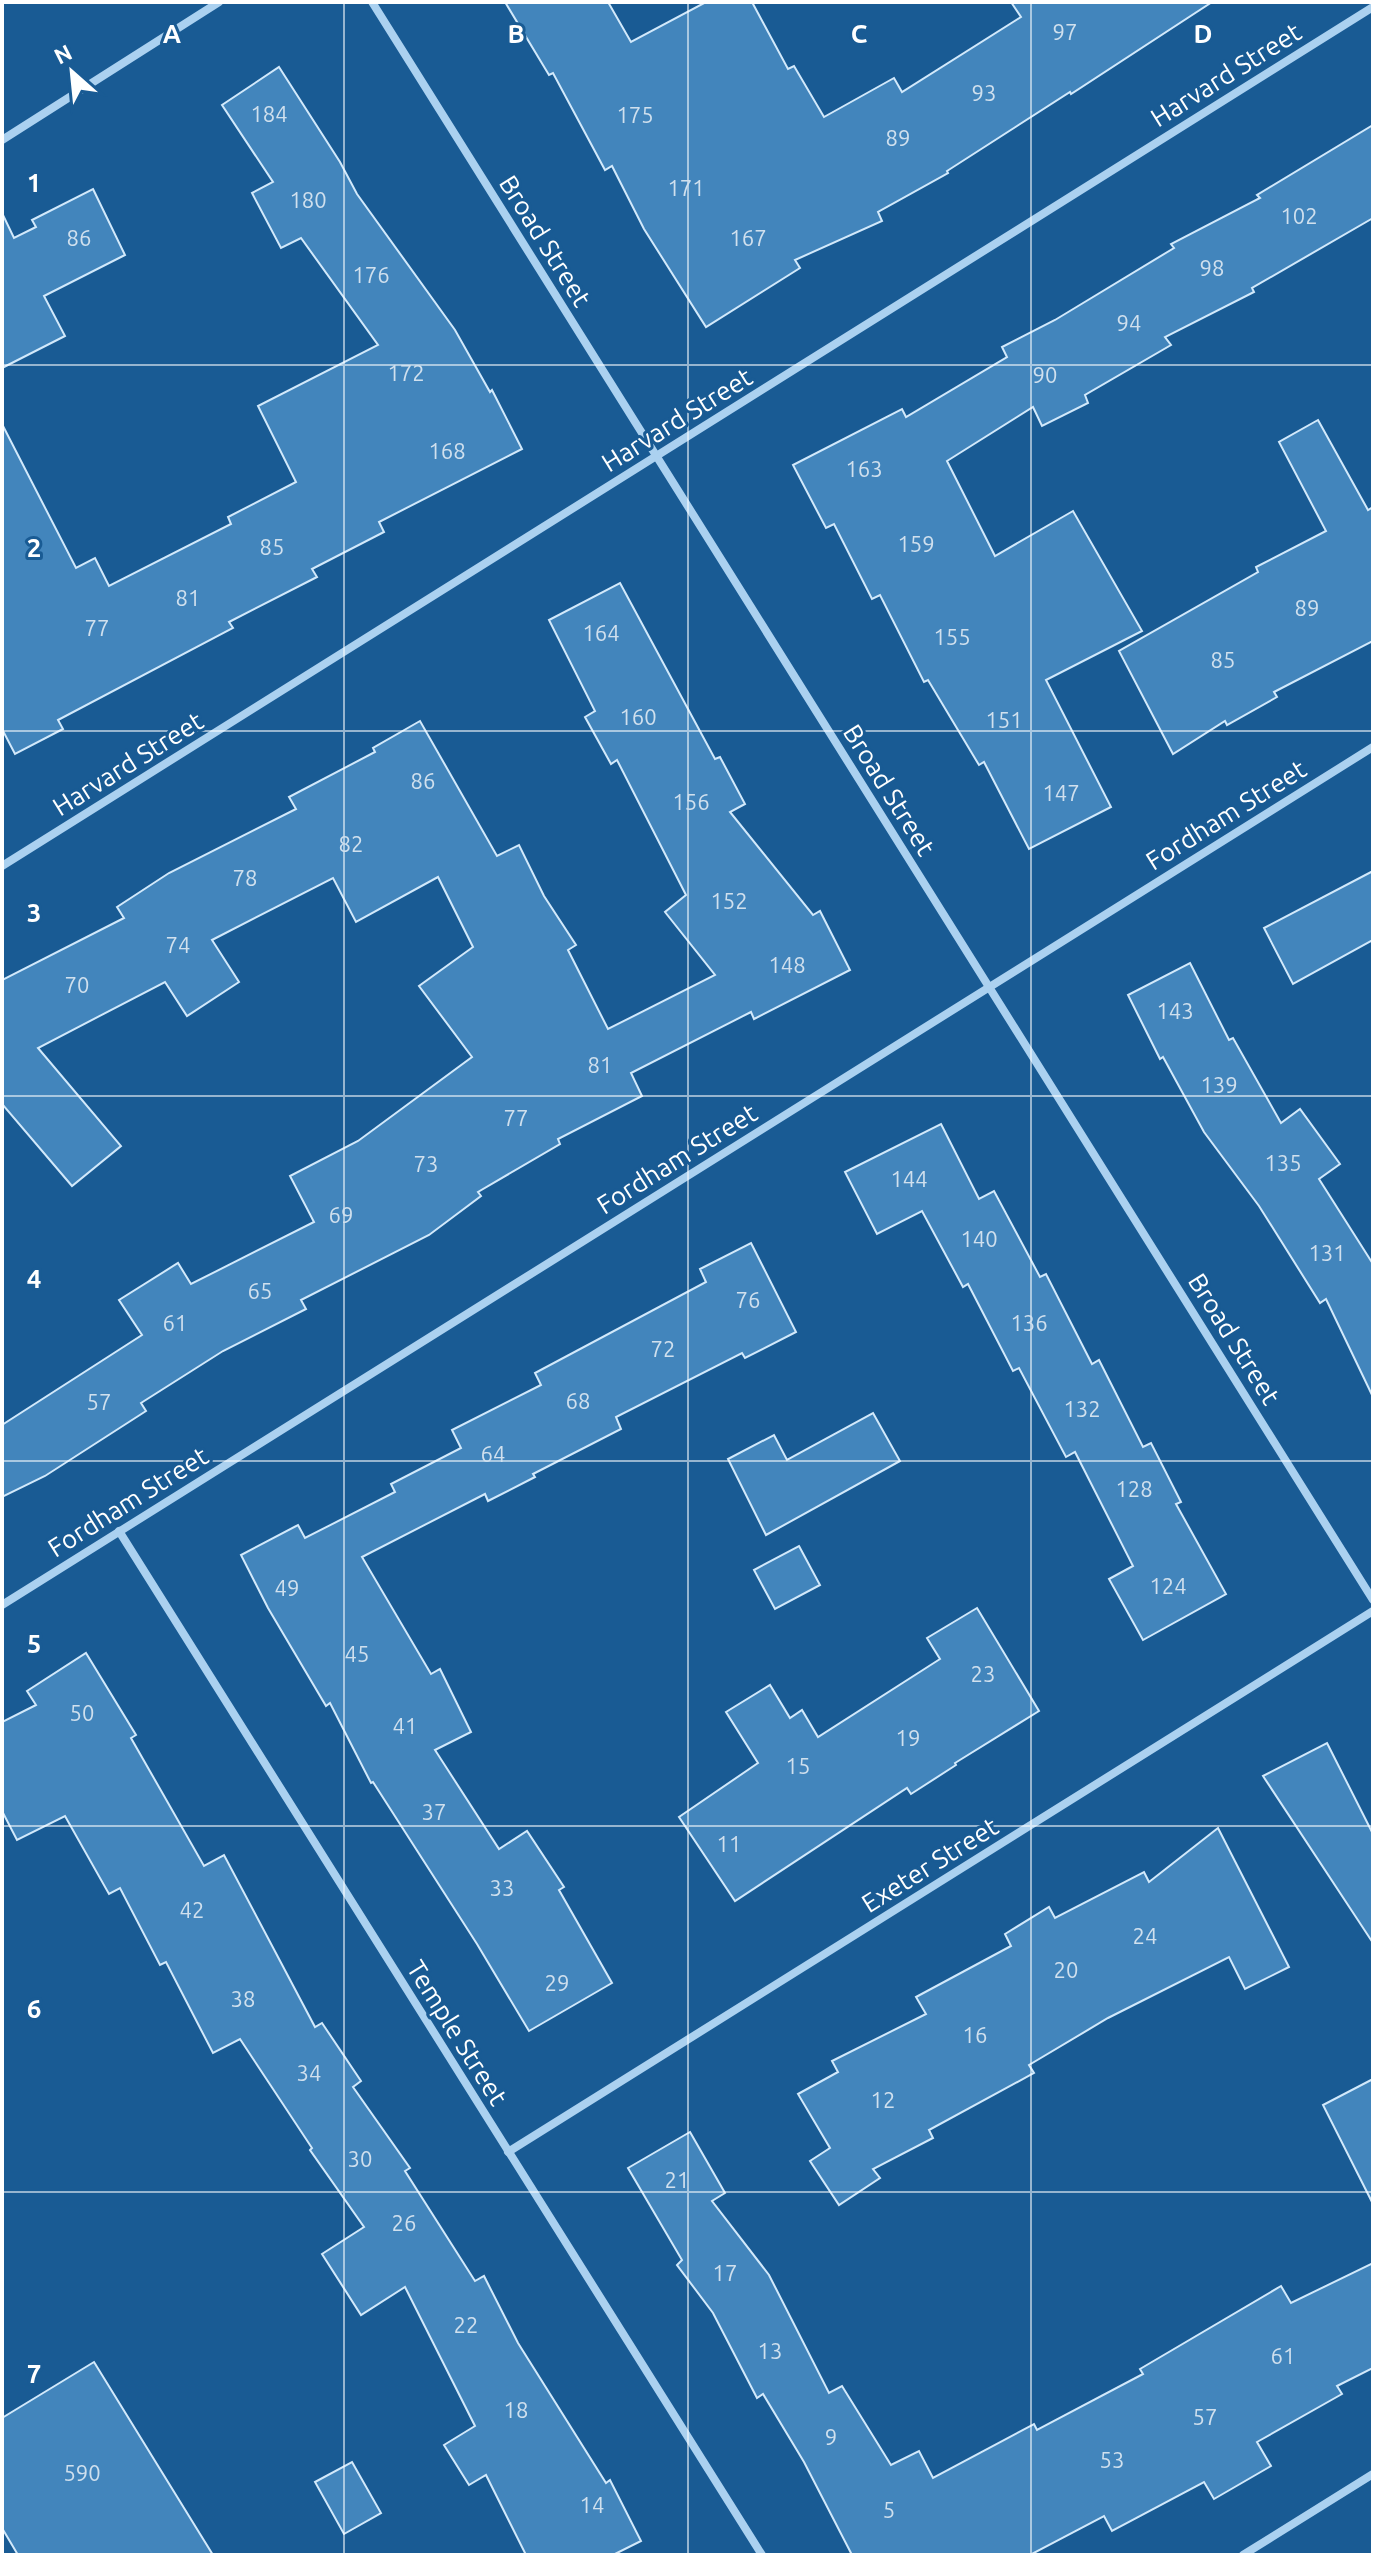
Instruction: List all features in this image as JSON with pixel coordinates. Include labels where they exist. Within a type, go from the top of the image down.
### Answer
[{"type":"street","points":[[2,140],[219,2]]},
{"type":"street","name":"Broad Street","points":[[372,2],[1373,1600]]},
{"type":"street","name":"Harvard Street","points":[[2,866],[1373,7]]},
{"type":"street","name":"Fordham Street","points":[[2,1605],[1373,747]]},
{"type":"street","name":"Temple Street","points":[[119,1531],[762,2555]]},
{"type":"street","name":"Exeter Street","points":[[508,2152],[1373,1611]]},
{"type":"street","points":[[1243,2555],[1373,2474]]},
{"type":"building","points":[[505,2],[608,2],[631,42],[706,2],[752,2],[788,69],[794,66],[824,117],[894,78],[902,92],[1021,17],[1011,2],[1212,2],[948,173],[878,212],[882,221],[795,260],[800,268],[706,327],[644,229],[612,166],[605,170],[553,73],[549,75]]},
{"type":"building","points":[[279,67],[357,194],[455,330],[490,392],[492,390],[522,449],[379,522],[384,532],[312,569],[317,577],[229,622],[233,628],[58,720],[63,729],[15,754],[2,729],[2,424],[76,568],[95,558],[109,586],[231,524],[228,517],[296,482],[258,406],[378,345],[301,238],[281,248],[252,193],[273,182],[222,105]]},
{"type":"building","points":[[1373,125],[1373,218],[1252,288],[1254,292],[1165,337],[1171,345],[1085,395],[1088,403],[1042,426],[1033,407],[947,461],[995,556],[1073,511],[1142,631],[1046,680],[1111,807],[1029,849],[984,762],[979,765],[928,680],[924,682],[880,595],[872,599],[834,524],[826,528],[793,465],[902,409],[906,417],[1007,357],[1002,347],[1055,320],[1174,248],[1171,244],[1260,198],[1257,195]]},
{"type":"building","points":[[93,189],[125,255],[44,296],[65,336],[2,368],[2,213],[14,238],[36,227],[32,220]]},
{"type":"building","points":[[1318,420],[1368,510],[1373,507],[1373,641],[1274,692],[1277,697],[1227,725],[1225,721],[1173,754],[1119,651],[1258,572],[1256,567],[1326,531],[1279,442]]},
{"type":"building","points":[[620,583],[715,759],[720,757],[745,804],[730,812],[813,915],[820,911],[850,970],[754,1019],[751,1012],[631,1073],[642,1096],[558,1139],[560,1144],[478,1192],[481,1196],[429,1235],[301,1300],[306,1309],[223,1351],[141,1403],[146,1411],[45,1476],[2,1497],[2,1425],[142,1335],[119,1300],[178,1263],[191,1284],[314,1222],[290,1176],[358,1141],[472,1057],[419,986],[473,947],[438,877],[356,922],[333,878],[212,940],[239,982],[187,1016],[165,982],[38,1048],[121,1146],[72,1186],[2,1104],[2,980],[124,918],[117,907],[169,873],[296,809],[289,797],[375,752],[373,748],[420,721],[497,856],[519,845],[544,896],[576,945],[568,950],[608,1029],[715,975],[665,912],[686,895],[617,760],[611,764],[585,717],[595,711],[549,620]]},
{"type":"building","points":[[1373,871],[1373,940],[1293,984],[1264,928]]},
{"type":"building","points":[[1190,963],[1229,1040],[1233,1038],[1281,1123],[1300,1109],[1340,1164],[1319,1179],[1373,1264],[1373,1397],[1326,1299],[1320,1303],[1259,1206],[1204,1132],[1163,1057],[1160,1059],[1128,995]]},
{"type":"building","points":[[941,1124],[979,1199],[994,1191],[1040,1277],[1046,1274],[1092,1364],[1099,1360],[1143,1447],[1151,1443],[1181,1502],[1176,1504],[1226,1594],[1143,1640],[1109,1579],[1133,1566],[1075,1452],[1066,1457],[1019,1368],[1013,1371],[968,1284],[963,1287],[922,1211],[877,1234],[845,1172]]},
{"type":"building","points":[[751,1243],[796,1332],[745,1358],[742,1353],[616,1417],[621,1429],[533,1474],[535,1477],[488,1501],[485,1494],[362,1557],[431,1674],[440,1669],[471,1732],[435,1750],[499,1849],[527,1831],[564,1887],[559,1890],[612,1983],[529,2031],[477,1944],[371,1783],[330,1703],[326,1706],[268,1608],[241,1555],[298,1525],[305,1538],[395,1492],[391,1484],[461,1448],[452,1430],[541,1385],[535,1373],[706,1282],[700,1269]]},
{"type":"building","points":[[873,1413],[900,1461],[766,1535],[728,1459],[774,1435],[787,1460]]},
{"type":"building","points":[[799,1546],[820,1585],[775,1609],[754,1570]]},
{"type":"building","points":[[977,1608],[1039,1711],[911,1794],[907,1788],[735,1901],[679,1817],[758,1763],[726,1712],[770,1685],[790,1718],[802,1710],[818,1737],[940,1659],[927,1638]]},
{"type":"building","points":[[86,1653],[136,1735],[131,1738],[204,1866],[224,1855],[315,2027],[322,2023],[361,2081],[353,2087],[410,2168],[405,2171],[475,2281],[484,2276],[518,2343],[606,2483],[610,2480],[641,2541],[613,2555],[526,2555],[486,2475],[469,2485],[444,2445],[475,2426],[405,2287],[361,2315],[322,2254],[364,2227],[310,2150],[312,2148],[240,2039],[213,2053],[166,1962],[160,1965],[120,1888],[109,1894],[65,1816],[17,1840],[2,1811],[2,1722],[36,1705],[27,1691]]},
{"type":"building","points":[[1327,1743],[1373,1834],[1373,1943],[1263,1776]]},
{"type":"building","points":[[1218,1828],[1289,1967],[1245,1989],[1229,1957],[1108,2018],[1029,2065],[1034,2073],[929,2130],[933,2138],[873,2169],[880,2178],[839,2205],[810,2161],[830,2148],[798,2094],[838,2072],[832,2061],[926,2014],[916,1997],[1011,1946],[1005,1934],[1049,1907],[1055,1918],[1144,1872],[1149,1882]]},
{"type":"building","points":[[1373,2079],[1373,2204],[1323,2105]]},
{"type":"building","points":[[690,2132],[725,2193],[712,2201],[769,2275],[829,2393],[842,2386],[891,2465],[919,2451],[933,2478],[1034,2424],[1037,2430],[1143,2374],[1140,2369],[1281,2286],[1291,2303],[1373,2263],[1373,2368],[1337,2386],[1342,2394],[1257,2442],[1271,2466],[1214,2499],[1204,2482],[1112,2531],[1104,2516],[1030,2555],[852,2555],[804,2462],[763,2394],[757,2398],[713,2313],[677,2265],[682,2260],[628,2168]]},
{"type":"building","points":[[94,2362],[213,2555],[18,2555],[2,2528],[2,2418]]},
{"type":"building","points":[[352,2462],[381,2513],[344,2534],[315,2482]]}]
